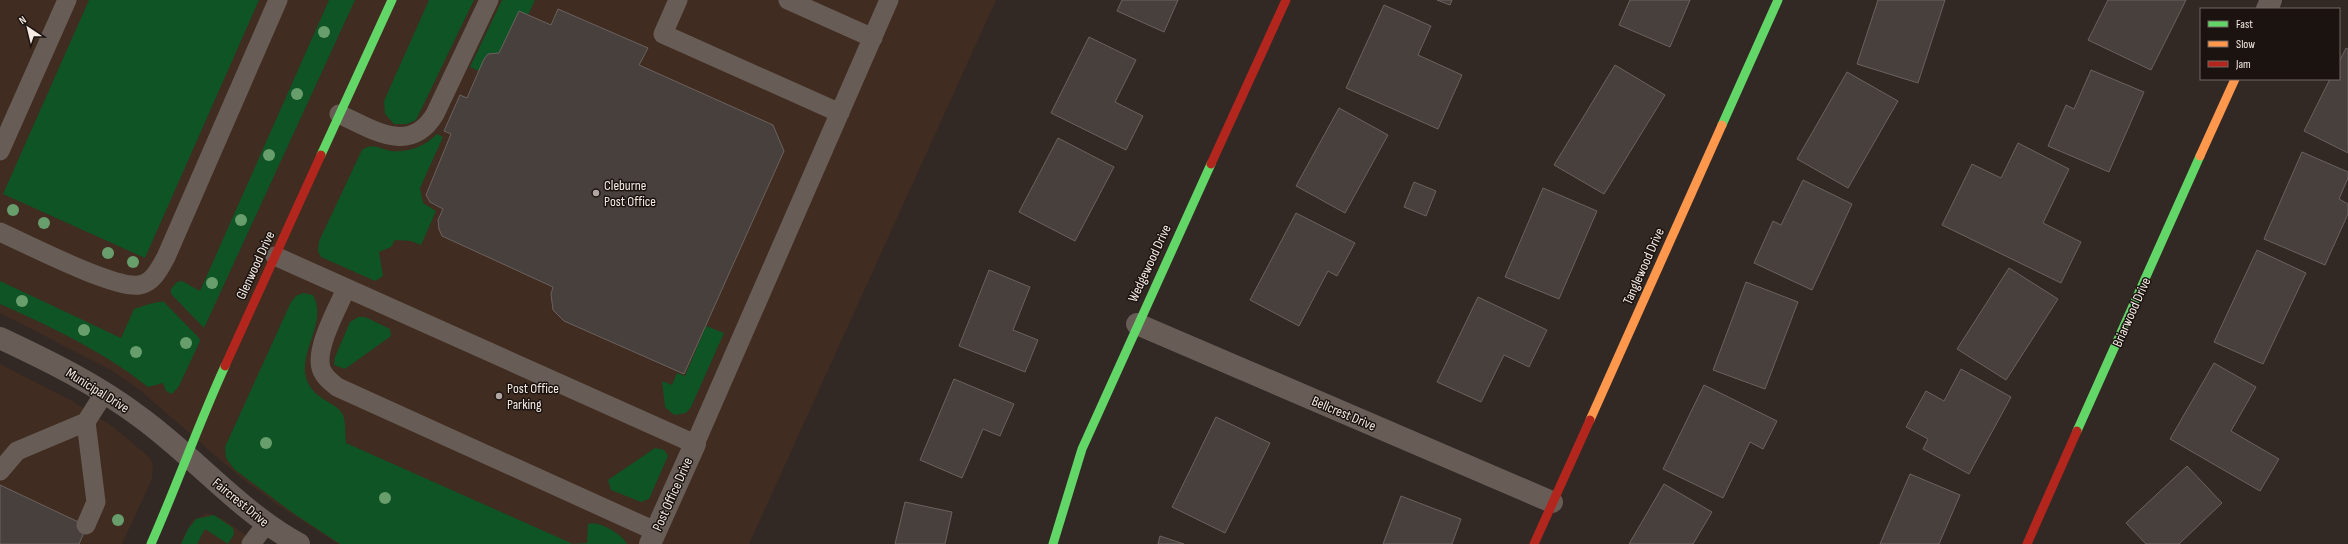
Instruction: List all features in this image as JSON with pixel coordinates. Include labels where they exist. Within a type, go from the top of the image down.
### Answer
[{"type":"street","name":"Glenwood Drive","points":[[151,544],[174,493],[199,423],[392,0]]},
{"type":"street","name":"Wedgewood Drive","points":[[1053,544],[1082,449],[1137,324],[1286,0]]},
{"type":"street","name":"Tanglewood Drive","points":[[1534,544],[1778,0]]},
{"type":"street","name":"Briarwood Drive","points":[[2027,544],[2235,80]]},
{"type":"street","name":"Bellcrest Drive","points":[[1137,324],[1552,502]]},
{"type":"street","name":"Municipal Drive","points":[[0,338],[81,377],[105,392],[140,417],[187,456]]},
{"type":"street","name":"Post Office Drive","points":[[652,538],[695,444]]},
{"type":"street","name":"Faircrest Drive","points":[[187,456],[228,494],[267,523],[299,544]]},
{"type":"lane","points":[[0,151],[67,0]]},
{"type":"lane","points":[[0,232],[112,281],[140,285],[154,277],[169,250],[278,0]]},
{"type":"lane","points":[[340,114],[391,137],[406,137],[422,130],[435,114],[489,0]]},
{"type":"lane","points":[[678,0],[663,34],[840,114]]},
{"type":"lane","points":[[788,0],[873,38]]},
{"type":"lane","points":[[275,256],[695,444],[889,0]]},
{"type":"lane","points":[[346,289],[331,320],[320,357],[320,368],[324,375],[338,387],[652,538]]},
{"type":"lane","points":[[0,471],[17,451],[86,422],[105,392]]},
{"type":"lane","points":[[86,422],[96,502],[86,525]]},
{"type":"lane","points":[[251,544],[267,523]]},
{"type":"shaded area","points":[[0,0],[996,0],[749,544],[338,544],[275,503],[234,472],[140,390],[111,370],[0,313]]},
{"type":"shaded area","points":[[0,364],[74,402],[112,426],[149,457],[153,464],[152,479],[122,544],[0,544]]},
{"type":"shaded area","points":[[207,513],[221,518],[259,544],[180,544],[192,521]]},
{"type":"green space","points":[[89,0],[259,0],[145,258],[3,194]]},
{"type":"green space","points":[[329,0],[355,0],[204,328],[171,294],[171,289],[177,282],[182,281],[200,291]]},
{"type":"green space","points":[[429,0],[474,0],[416,120],[407,124],[394,124],[385,114],[384,101]]},
{"type":"green space","points":[[502,0],[535,0],[528,15],[519,11],[499,53],[488,54],[479,71],[470,67]]},
{"type":"green space","points":[[437,134],[443,137],[420,188],[423,203],[436,211],[421,245],[411,241],[395,240],[391,247],[379,252],[383,276],[375,281],[321,257],[318,251],[319,241],[362,150],[373,146],[391,151],[410,150],[422,145]]},
{"type":"green space","points":[[0,281],[121,338],[134,309],[154,303],[164,302],[199,338],[200,341],[179,386],[172,394],[166,391],[163,383],[148,387],[114,362],[96,351],[0,304]]},
{"type":"green space","points":[[303,293],[313,295],[317,305],[316,324],[307,354],[305,373],[312,389],[323,399],[340,410],[343,415],[346,443],[573,544],[340,544],[293,513],[234,469],[226,458],[225,447],[291,302],[296,296]]},
{"type":"green space","points":[[358,317],[365,317],[390,329],[391,336],[345,369],[334,365],[335,357],[350,322]]},
{"type":"green space","points":[[706,326],[724,333],[691,407],[686,413],[674,415],[665,407],[662,381],[672,385],[677,373],[685,376]]},
{"type":"green space","points":[[655,448],[664,450],[668,456],[649,499],[641,502],[611,490],[608,480]]},
{"type":"green space","points":[[214,515],[233,528],[234,534],[228,544],[205,529],[197,544],[181,544],[188,529],[196,519]]},
{"type":"green space","points":[[592,523],[598,524],[615,532],[627,544],[573,544],[587,543],[588,524]]},
{"type":"building","points":[[1122,0],[1178,0],[1164,32],[1117,11]]},
{"type":"building","points":[[1437,0],[1452,0],[1450,5]]},
{"type":"building","points":[[1630,0],[1690,0],[1670,47],[1619,25]]},
{"type":"building","points":[[1878,0],[1945,0],[1918,83],[1857,64]]},
{"type":"building","points":[[2108,0],[2186,0],[2151,70],[2088,40]]},
{"type":"building","points":[[1384,5],[1431,26],[1418,55],[1462,75],[1438,129],[1346,88]]},
{"type":"building","name":"Cleburne Post Office","points":[[558,9],[648,48],[639,65],[773,125],[784,151],[684,374],[564,321],[553,310],[551,294],[553,287],[442,236],[439,229],[438,220],[443,209],[430,202],[426,195],[451,134],[444,131],[460,95],[467,98],[484,59],[488,54],[499,53],[519,11],[551,25]]},
{"type":"building","points":[[1089,37],[1136,60],[1115,102],[1143,116],[1126,150],[1051,113]]},
{"type":"building","points":[[2346,48],[2348,49],[2348,153],[2304,131],[2330,80],[2340,80],[2340,60]]},
{"type":"building","points":[[1615,65],[1665,95],[1604,194],[1554,165]]},
{"type":"building","points":[[2091,70],[2144,92],[2109,172],[2048,146],[2066,105],[2074,109]]},
{"type":"building","points":[[1847,72],[1898,101],[1848,188],[1797,159]]},
{"type":"building","points":[[1339,108],[1388,135],[1345,213],[1296,186]]},
{"type":"building","points":[[1058,138],[1114,167],[1075,241],[1019,212]]},
{"type":"building","points":[[2018,143],[2069,169],[2043,223],[2081,242],[2061,283],[1942,225],[1972,164],[2001,178]]},
{"type":"building","points":[[2302,152],[2348,172],[2348,178],[2339,199],[2348,204],[2348,214],[2325,265],[2264,239]]},
{"type":"building","points":[[1803,180],[1852,204],[1812,290],[1754,263],[1773,221],[1781,225]]},
{"type":"building","points":[[1414,182],[1436,191],[1426,216],[1404,207]]},
{"type":"building","points":[[1543,188],[1597,211],[1559,299],[1505,277]]},
{"type":"building","points":[[1296,213],[1355,243],[1337,276],[1328,271],[1299,326],[1250,300]]},
{"type":"building","points":[[2257,250],[2306,273],[2263,364],[2214,342]]},
{"type":"building","points":[[2009,268],[2058,299],[2006,380],[1957,349]]},
{"type":"building","points":[[989,270],[1030,287],[1013,330],[1038,340],[1025,372],[959,346]]},
{"type":"building","points":[[1746,282],[1798,302],[1765,389],[1713,370]]},
{"type":"building","points":[[1478,297],[1547,330],[1529,367],[1504,355],[1481,402],[1437,382]]},
{"type":"building","points":[[2214,363],[2256,387],[2231,431],[2279,459],[2260,491],[2170,439]]},
{"type":"building","points":[[1961,369],[2011,397],[1969,474],[1923,449],[1928,439],[1906,427],[1926,391],[1944,401]]},
{"type":"building","points":[[954,379],[1014,404],[1000,436],[983,429],[962,478],[920,460]]},
{"type":"building","points":[[1704,385],[1777,421],[1763,449],[1750,442],[1723,498],[1663,469]]},
{"type":"building","points":[[1216,417],[1270,443],[1225,533],[1172,507]]},
{"type":"building","points":[[2187,466],[2222,503],[2179,544],[2146,544],[2126,523]]},
{"type":"building","points":[[1910,474],[1960,495],[1939,544],[1880,544]]},
{"type":"building","points":[[1664,484],[1712,512],[1693,544],[1629,544]]},
{"type":"building","points":[[0,485],[87,526],[79,544],[0,544]]},
{"type":"building","points":[[1401,496],[1461,519],[1452,544],[1383,544]]},
{"type":"building","points":[[905,502],[952,512],[945,544],[895,544]]},
{"type":"building","points":[[1160,536],[1184,544],[1158,544]]},
{"type":"traffic: fast","points":[[321,155],[392,0]]},
{"type":"traffic: fast","points":[[1722,125],[1778,0]]},
{"type":"traffic: fast","points":[[2077,431],[2200,156]]},
{"type":"traffic: fast","points":[[1053,544],[1082,449],[1211,164]]},
{"type":"traffic: fast","points":[[151,544],[225,366]]},
{"type":"traffic: slow","points":[[2200,156],[2235,80]]},
{"type":"traffic: slow","points":[[1590,420],[1722,125]]},
{"type":"traffic: jam","points":[[1211,164],[1286,0]]},
{"type":"traffic: jam","points":[[225,366],[321,155]]},
{"type":"traffic: jam","points":[[1534,544],[1590,420]]},
{"type":"traffic: jam","points":[[2027,544],[2077,431]]},
{"type":"place","name":"Cleburne Post Office","points":[[596,193]]},
{"type":"place","name":"Post Office Parking","points":[[499,396]]}]
